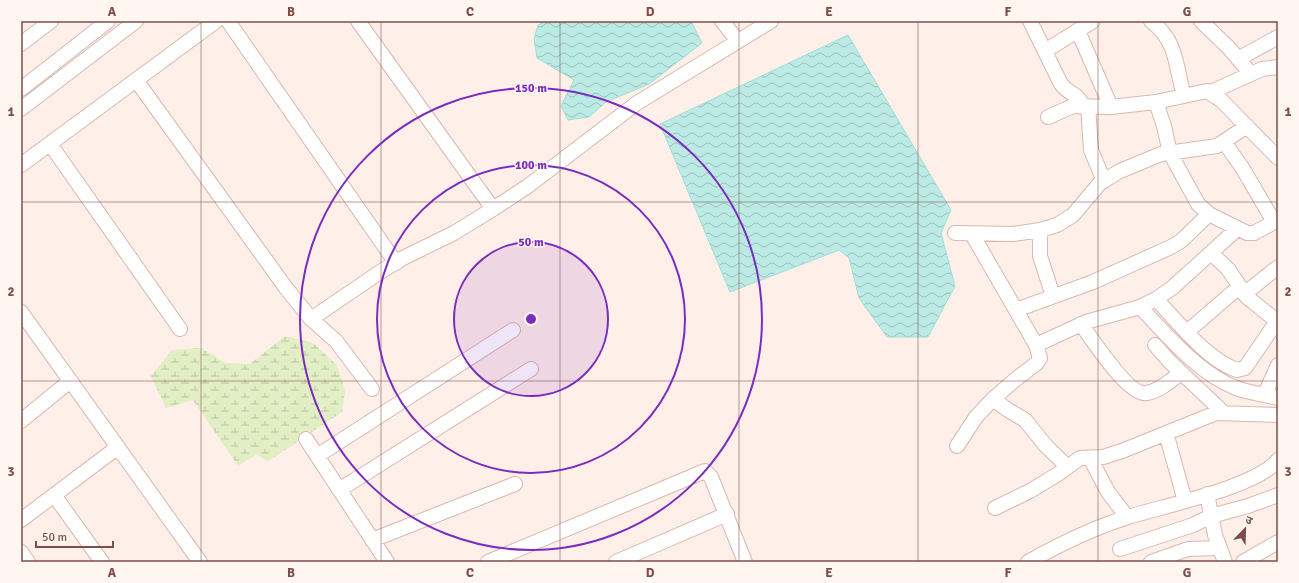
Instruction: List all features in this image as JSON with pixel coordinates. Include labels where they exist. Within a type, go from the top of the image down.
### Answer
[{"type":"street","points":[[21,89],[108,21]]},
{"type":"street","points":[[21,109],[136,21]]},
{"type":"street","points":[[21,165],[216,21]]},
{"type":"street","points":[[228,21],[396,263]]},
{"type":"street","points":[[358,21],[493,209]]},
{"type":"street","points":[[722,21],[737,40]]},
{"type":"street","points":[[311,319],[396,263],[454,233],[493,209],[528,186],[638,103],[737,40],[771,21]]},
{"type":"street","points":[[1030,21],[1064,88],[1078,95],[1086,106],[1091,150],[1104,181]]},
{"type":"street","points":[[1045,51],[1093,21]]},
{"type":"street","points":[[1151,21],[1160,28],[1171,42],[1184,96]]},
{"type":"street","points":[[1201,21],[1251,74]]},
{"type":"street","points":[[21,44],[48,22]]},
{"type":"street","points":[[1078,31],[1111,107]]},
{"type":"street","points":[[1238,59],[1278,37]]},
{"type":"street","points":[[1048,117],[1073,106],[1111,107],[1156,102],[1206,91],[1211,92],[1262,69],[1278,67]]},
{"type":"street","points":[[136,80],[286,288],[311,319],[336,342],[372,389]]},
{"type":"street","points":[[1211,92],[1278,157]]},
{"type":"street","points":[[1156,102],[1164,126],[1170,153],[1198,204],[1209,214],[1237,229],[1247,233],[1254,232],[1276,221],[1225,143]]},
{"type":"street","points":[[954,233],[1014,234],[1040,230],[1057,225],[1073,215],[1093,190],[1120,171],[1147,159],[1170,153],[1207,149],[1225,143],[1247,126]]},
{"type":"street","points":[[50,144],[180,329]]},
{"type":"street","points":[[1016,310],[1093,282],[1171,247],[1181,241],[1209,214]]},
{"type":"street","points":[[1036,346],[1081,324],[1140,307],[1156,299],[1172,288],[1237,229]]},
{"type":"street","points":[[1040,230],[1040,256],[1053,296]]},
{"type":"street","points":[[957,446],[976,417],[993,399],[1016,379],[1038,364],[1040,358],[1036,346],[972,234]]},
{"type":"street","points":[[1156,299],[1212,355],[1224,364],[1237,370],[1244,368],[1278,321],[1241,290],[1228,269],[1211,253]]},
{"type":"street","points":[[1188,332],[1241,290],[1278,267]]},
{"type":"street","points":[[1140,307],[1182,353],[1235,387],[1272,396],[1278,365]]},
{"type":"street","points":[[22,317],[118,447],[200,562]]},
{"type":"street","points":[[1081,324],[1127,383],[1137,392],[1148,393],[1157,390],[1181,373]]},
{"type":"street","points":[[317,456],[513,330]]},
{"type":"street","points":[[1155,345],[1181,373],[1223,412]]},
{"type":"street","points":[[339,490],[531,369]]},
{"type":"street","points":[[21,421],[70,381]]},
{"type":"street","points":[[993,399],[1025,420],[1046,446],[1068,467]]},
{"type":"street","points":[[995,508],[1030,491],[1080,458],[1103,457],[1122,451],[1191,422],[1223,412],[1278,415]]},
{"type":"street","points":[[1166,433],[1185,501]]},
{"type":"street","points":[[306,439],[387,562]]},
{"type":"street","points":[[21,520],[118,447]]},
{"type":"street","points":[[1090,458],[1108,492],[1127,517]]},
{"type":"street","points":[[1028,562],[1068,540],[1127,517],[1207,494],[1266,472],[1278,460]]},
{"type":"street","points":[[488,562],[700,472],[705,472],[711,477],[745,562]]},
{"type":"street","points":[[372,540],[515,484]]},
{"type":"street","points":[[1207,494],[1219,548],[1225,562]]},
{"type":"street","points":[[54,495],[102,562]]},
{"type":"street","points":[[1120,549],[1193,525],[1211,516],[1248,506],[1278,495]]},
{"type":"street","points":[[616,562],[726,514]]},
{"type":"street","points":[[1243,562],[1278,543]]},
{"type":"street","points":[[1152,562],[1188,549],[1219,548]]},
{"type":"street","points":[[21,552],[28,562]]},
{"type":"green space","points":[[285,336],[313,343],[337,365],[345,390],[342,412],[267,462],[257,454],[238,466],[193,400],[166,408],[151,376],[172,350],[201,348],[226,363],[250,364]]},
{"type":"water","points":[[546,21],[691,21],[702,43],[649,84],[606,102],[589,117],[568,120],[561,106],[574,80],[537,58],[534,39],[538,25]]},
{"type":"water","points":[[848,35],[951,210],[941,233],[955,286],[928,337],[887,337],[859,298],[849,258],[839,250],[730,292],[660,124]]}]
